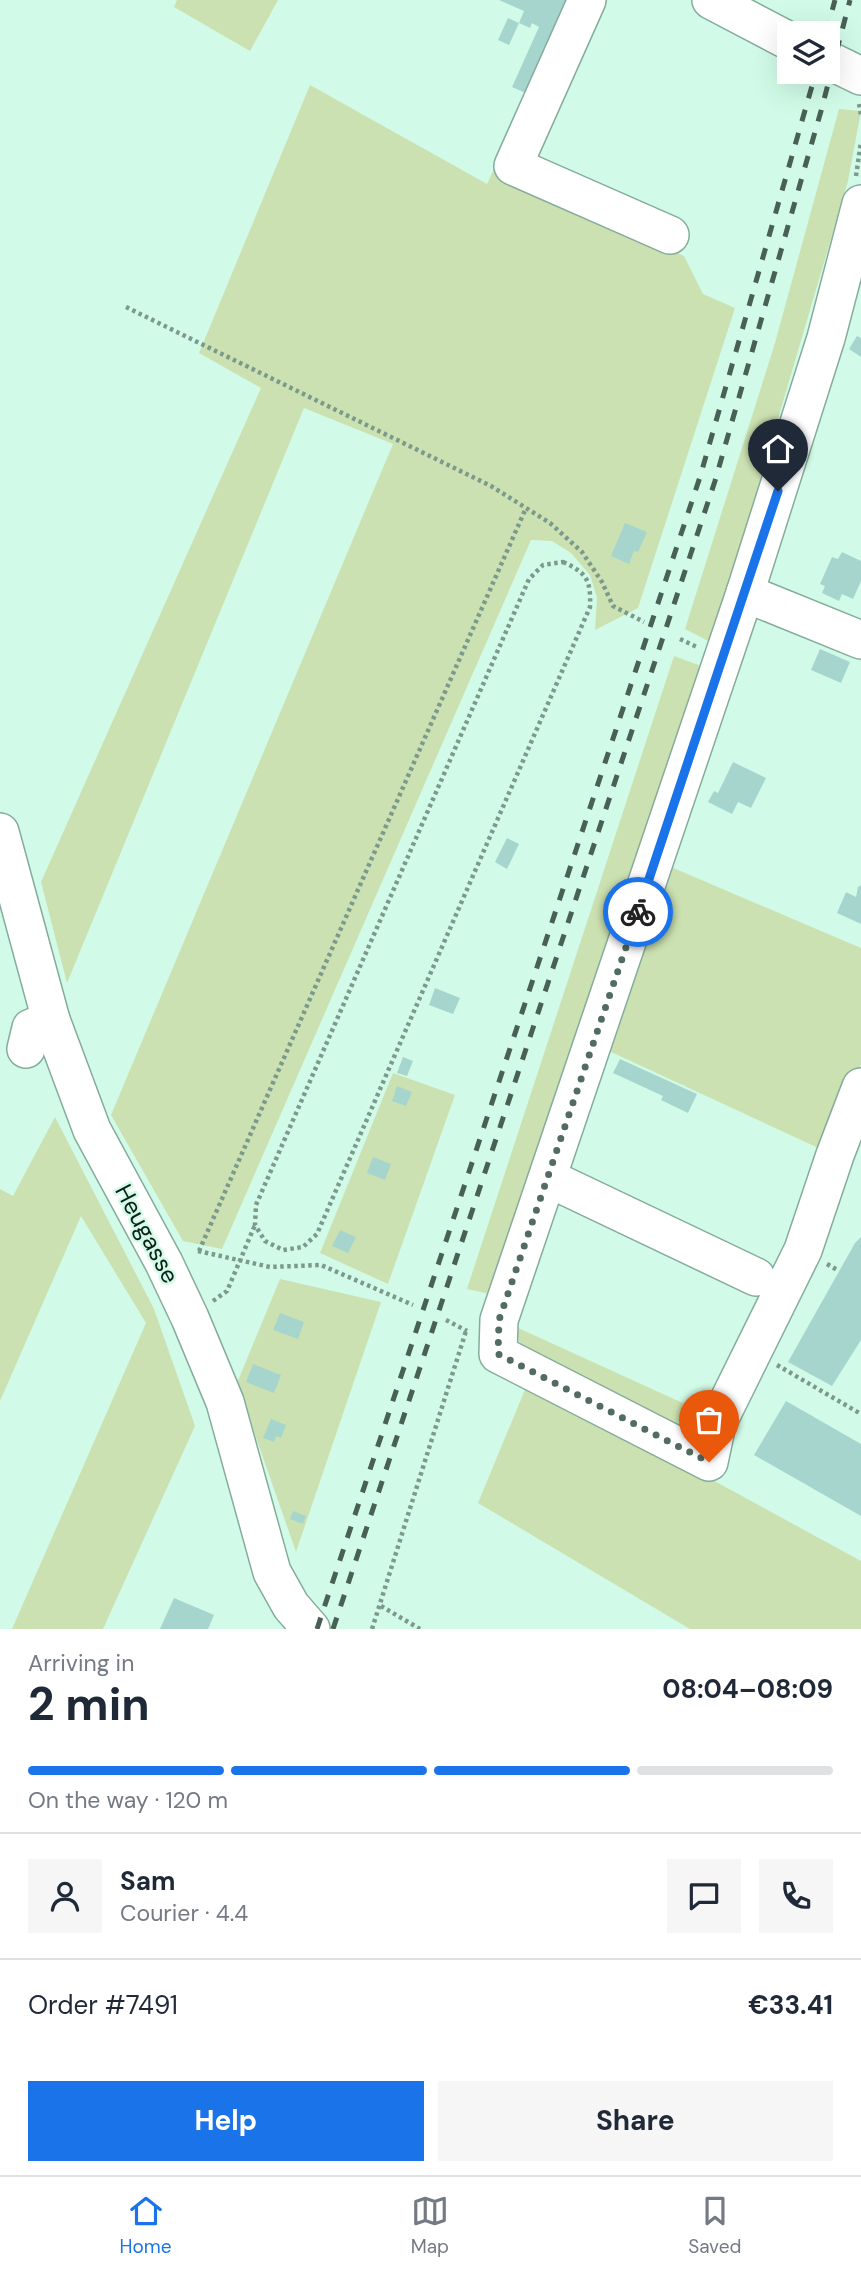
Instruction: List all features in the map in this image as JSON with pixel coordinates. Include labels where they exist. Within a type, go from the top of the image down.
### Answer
[{"type":"street","points":[[587,0],[513,166],[670,235]]},
{"type":"street","points":[[711,0],[777,35]]},
{"type":"street","points":[[840,66],[861,76]]},
{"type":"street","points":[[861,204],[826,338],[745,593],[499,1320],[498,1354],[709,1462],[717,1424],[803,1250],[861,1087]]},
{"type":"street","points":[[745,593],[861,640]]},
{"type":"street","name":"Heugasse","points":[[0,832],[51,1020],[92,1130],[164,1262],[190,1318],[225,1402],[272,1572],[291,1605],[311,1629]]},
{"type":"street","points":[[26,1049],[31,1028],[51,1020]]},
{"type":"street","points":[[548,1178],[755,1278]]},
{"type":"path","points":[[127,307],[491,486],[550,523],[582,552],[602,582],[613,606],[643,622]]},
{"type":"path","points":[[199,1251],[526,508]]},
{"type":"path","points":[[190,1318],[226,1291],[255,1224],[256,1205],[529,579],[543,565],[553,563],[563,562],[580,570],[591,587],[590,607],[317,1234],[303,1247],[283,1250],[265,1241],[255,1224]]},
{"type":"path","points":[[190,1250],[270,1267],[321,1265],[413,1305]]},
{"type":"path","points":[[372,1629],[467,1331]]},
{"type":"path","points":[[752,1352],[861,1414]]},
{"type":"path","points":[[381,1606],[420,1629]]},
{"type":"green space","points":[[177,0],[278,0],[250,51],[174,7]]},
{"type":"green space","points":[[310,85],[487,184],[494,169],[684,256],[703,294],[735,308],[638,608],[595,630],[597,598],[590,575],[571,553],[552,541],[531,540],[222,1249],[183,1241],[111,1115],[393,444],[304,408],[67,983],[41,882],[261,388],[199,353]]},
{"type":"green space","points":[[839,109],[861,111],[848,181],[712,643],[685,629],[775,343]]},
{"type":"green space","points":[[674,656],[704,667],[490,1294],[467,1289]]},
{"type":"green space","points":[[671,867],[861,948],[861,1064],[827,1152],[609,1051]]},
{"type":"green space","points":[[393,1073],[455,1095],[388,1284],[320,1253]]},
{"type":"green space","points":[[55,1117],[154,1309],[195,1426],[103,1629],[12,1629],[146,1323],[81,1216],[0,1401],[0,1189],[13,1196]]},
{"type":"green space","points":[[280,1279],[381,1302],[296,1552],[237,1383]]},
{"type":"green space","points":[[516,1327],[709,1415],[691,1445],[521,1350]]},
{"type":"green space","points":[[529,1380],[861,1561],[861,1629],[690,1629],[478,1503]]},
{"type":"building","points":[[499,0],[571,0],[528,94],[512,87],[539,27],[532,23],[530,28],[519,23],[524,11]]},
{"type":"building","points":[[508,18],[519,23],[509,45],[498,40]]},
{"type":"building","points":[[857,336],[861,338],[861,357],[849,349]]},
{"type":"building","points":[[625,523],[647,532],[629,564],[611,556]]},
{"type":"building","points":[[842,552],[861,561],[861,581],[853,599],[842,594],[839,601],[822,593],[825,586],[820,584],[832,557],[838,559]]},
{"type":"building","points":[[820,649],[850,662],[841,683],[811,670]]},
{"type":"building","points":[[733,762],[766,778],[751,808],[738,802],[732,814],[708,802],[714,791],[718,793]]},
{"type":"building","points":[[507,838],[519,844],[507,869],[495,862]]},
{"type":"building","points":[[861,885],[861,924],[837,913],[846,892],[856,897]]},
{"type":"building","points":[[435,988],[460,998],[453,1014],[429,1005]]},
{"type":"building","points":[[403,1057],[413,1061],[407,1076],[397,1073]]},
{"type":"building","points":[[620,1059],[697,1094],[688,1113],[661,1100],[663,1096],[613,1073]]},
{"type":"building","points":[[397,1086],[412,1092],[406,1106],[392,1101]]},
{"type":"building","points":[[373,1157],[391,1164],[385,1180],[367,1173]]},
{"type":"building","points":[[340,1230],[356,1237],[348,1253],[332,1246]]},
{"type":"building","points":[[861,1237],[861,1340],[832,1386],[788,1362],[855,1243]]},
{"type":"building","points":[[280,1313],[304,1322],[298,1339],[273,1330]]},
{"type":"building","points":[[253,1364],[281,1375],[274,1393],[246,1382]]},
{"type":"building","points":[[786,1401],[861,1444],[861,1516],[754,1455]]},
{"type":"building","points":[[271,1419],[286,1425],[281,1438],[276,1436],[274,1442],[263,1438]]},
{"type":"building","points":[[293,1511],[306,1516],[303,1524],[290,1519]]},
{"type":"building","points":[[174,1598],[214,1615],[208,1629],[160,1629]]},
{"type":"railway","points":[[829,21],[835,0]]},
{"type":"railway","points":[[333,1629],[715,481],[850,0]]},
{"type":"railway","points":[[317,1629],[700,477],[813,84]]},
{"type":"way so far","points":[[638,912],[499,1320],[498,1354],[709,1462]]},
{"type":"route","points":[[638,912],[778,491]]}]
